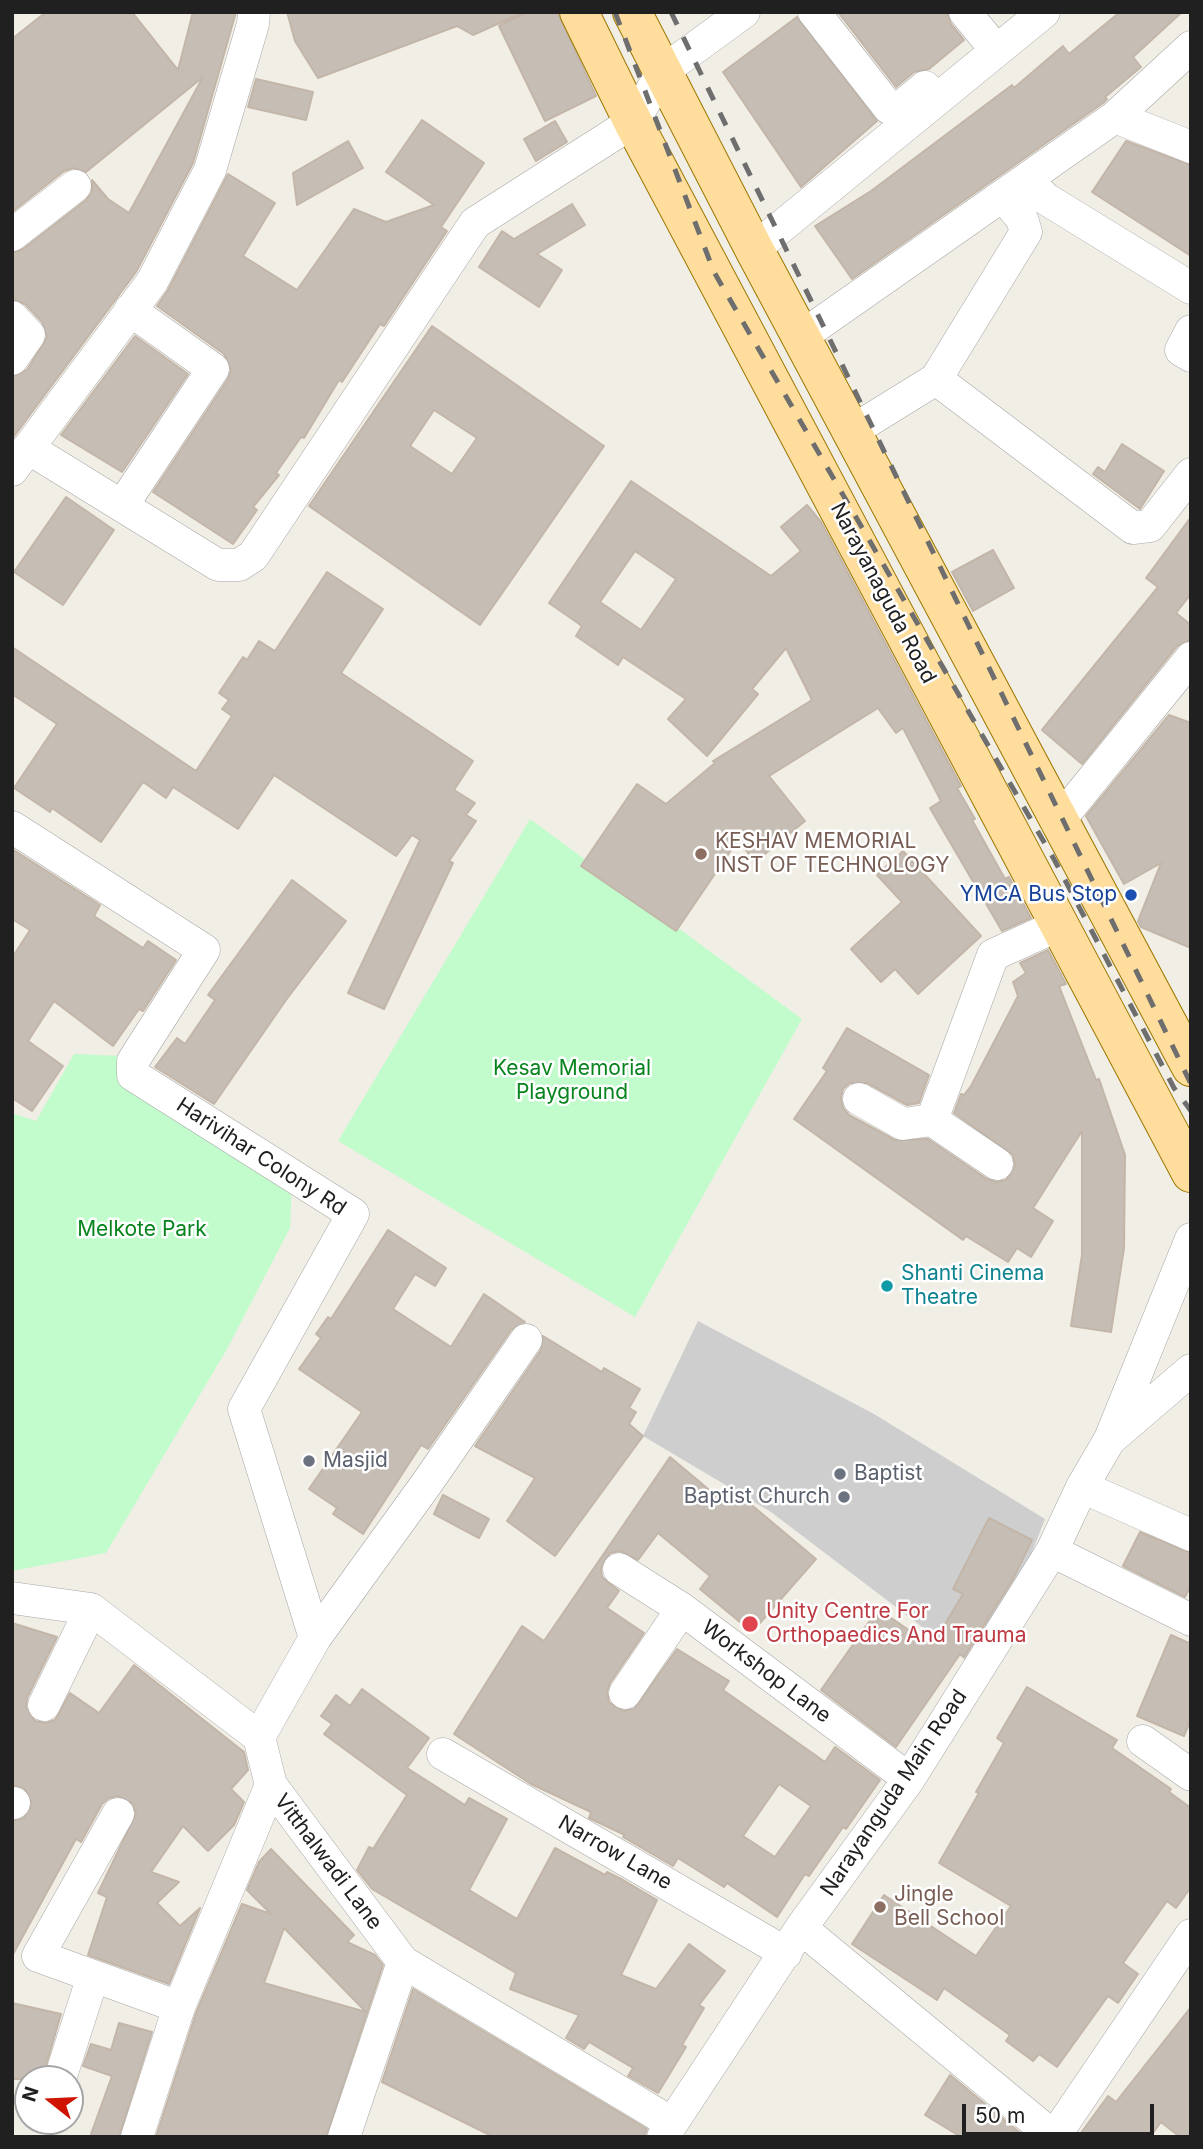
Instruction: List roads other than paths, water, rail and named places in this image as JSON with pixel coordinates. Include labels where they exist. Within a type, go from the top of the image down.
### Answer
[{"type":"main road","name":"Narayanaguda Road","points":[[579,12],[633,122],[1191,1173]]},
{"type":"main road","points":[[632,12],[754,249],[1058,822],[1191,1066]]},
{"type":"main road","points":[[981,775],[1022,753]]},
{"type":"street","points":[[254,12],[253,24],[211,170],[152,282],[20,459],[122,506],[218,565],[239,565],[253,556],[475,223],[633,122],[663,71],[744,12]]},
{"type":"street","points":[[814,12],[884,104],[897,110],[991,44],[1044,12]]},
{"type":"street","points":[[965,12],[991,44]]},
{"type":"street","points":[[754,249],[991,44]]},
{"type":"street","points":[[802,336],[1016,189],[1115,117],[1191,47]]},
{"type":"street","points":[[1115,117],[1191,147]]},
{"type":"street","points":[[12,235],[75,186]]},
{"type":"street","points":[[1016,189],[1046,199],[1191,288]]},
{"type":"street","points":[[852,431],[936,379],[1026,232],[1016,189]]},
{"type":"street","points":[[122,506],[213,369],[130,310]]},
{"type":"street","points":[[12,317],[29,335],[12,359]]},
{"type":"street","points":[[1191,331],[1181,350],[1191,356]]},
{"type":"street","points":[[936,379],[1133,528],[1150,526],[1191,474]]},
{"type":"street","points":[[1058,822],[1191,658]]},
{"type":"street","name":"Harivihar Colony Rd","points":[[12,827],[204,950],[133,1061],[133,1075],[353,1214],[244,1409],[315,1638]]},
{"type":"street","points":[[932,1120],[993,955],[1061,924]]},
{"type":"street","points":[[859,1099],[903,1124],[932,1120],[997,1164]]},
{"type":"street","name":"Narayanguda Main Road","points":[[667,2130],[793,1940],[909,1779],[1052,1551],[1082,1488],[1110,1439],[1191,1239]]},
{"type":"street","points":[[12,1598],[92,1609],[259,1737],[315,1638],[526,1340]]},
{"type":"street","name":"Narayanguda Main Road","points":[[1110,1439],[1191,1370]]},
{"type":"street","points":[[1082,1488],[1191,1535]]},
{"type":"street","points":[[1052,1551],[1191,1620]]},
{"type":"street","name":"Workshop Lane","points":[[619,1569],[682,1609],[909,1779]]},
{"type":"street","points":[[44,1705],[92,1609]]},
{"type":"street","points":[[625,1693],[682,1609]]},
{"type":"street","name":"Vitthalwadi Lane","points":[[259,1737],[271,1785],[403,1962],[667,2130]]},
{"type":"street","points":[[1143,1741],[1191,1775]]},
{"type":"street","name":"Narrow Lane","points":[[443,1754],[793,1940],[1054,2137]]},
{"type":"street","points":[[137,2137],[179,2007],[271,1785]]},
{"type":"street","points":[[118,1814],[38,1956],[179,2007]]},
{"type":"street","points":[[1054,2137],[1191,1935]]},
{"type":"street","points":[[344,2137],[403,1962]]},
{"type":"street","points":[[64,2065],[93,1976]]},
{"type":"railway","points":[[615,12],[714,272],[1055,861],[1174,1088],[1191,1111]]},
{"type":"railway","points":[[671,12],[1191,1084]]},
{"type":"place","name":"KESHAV MEMORIAL INST OF TECHNOLOGY","points":[[701,854]]},
{"type":"place","name":"YMCA Bus Stop","points":[[1131,895]]},
{"type":"place","name":"Shanti Cinema Theatre","points":[[887,1286]]},
{"type":"place","name":"Masjid","points":[[309,1461]]},
{"type":"place","name":"Baptist","points":[[840,1474]]},
{"type":"place","name":"Baptist Church","points":[[844,1497]]},
{"type":"place","name":"Unity Centre For Orthopaedics And Trauma","points":[[750,1624]]},
{"type":"place","name":"Jingle Bell School","points":[[880,1907]]},
{"type":"park label","name":"Kesav Memorial Playground","points":[[572,1081]]},
{"type":"park label","name":"Melkote Park","points":[[142,1230]]}]
